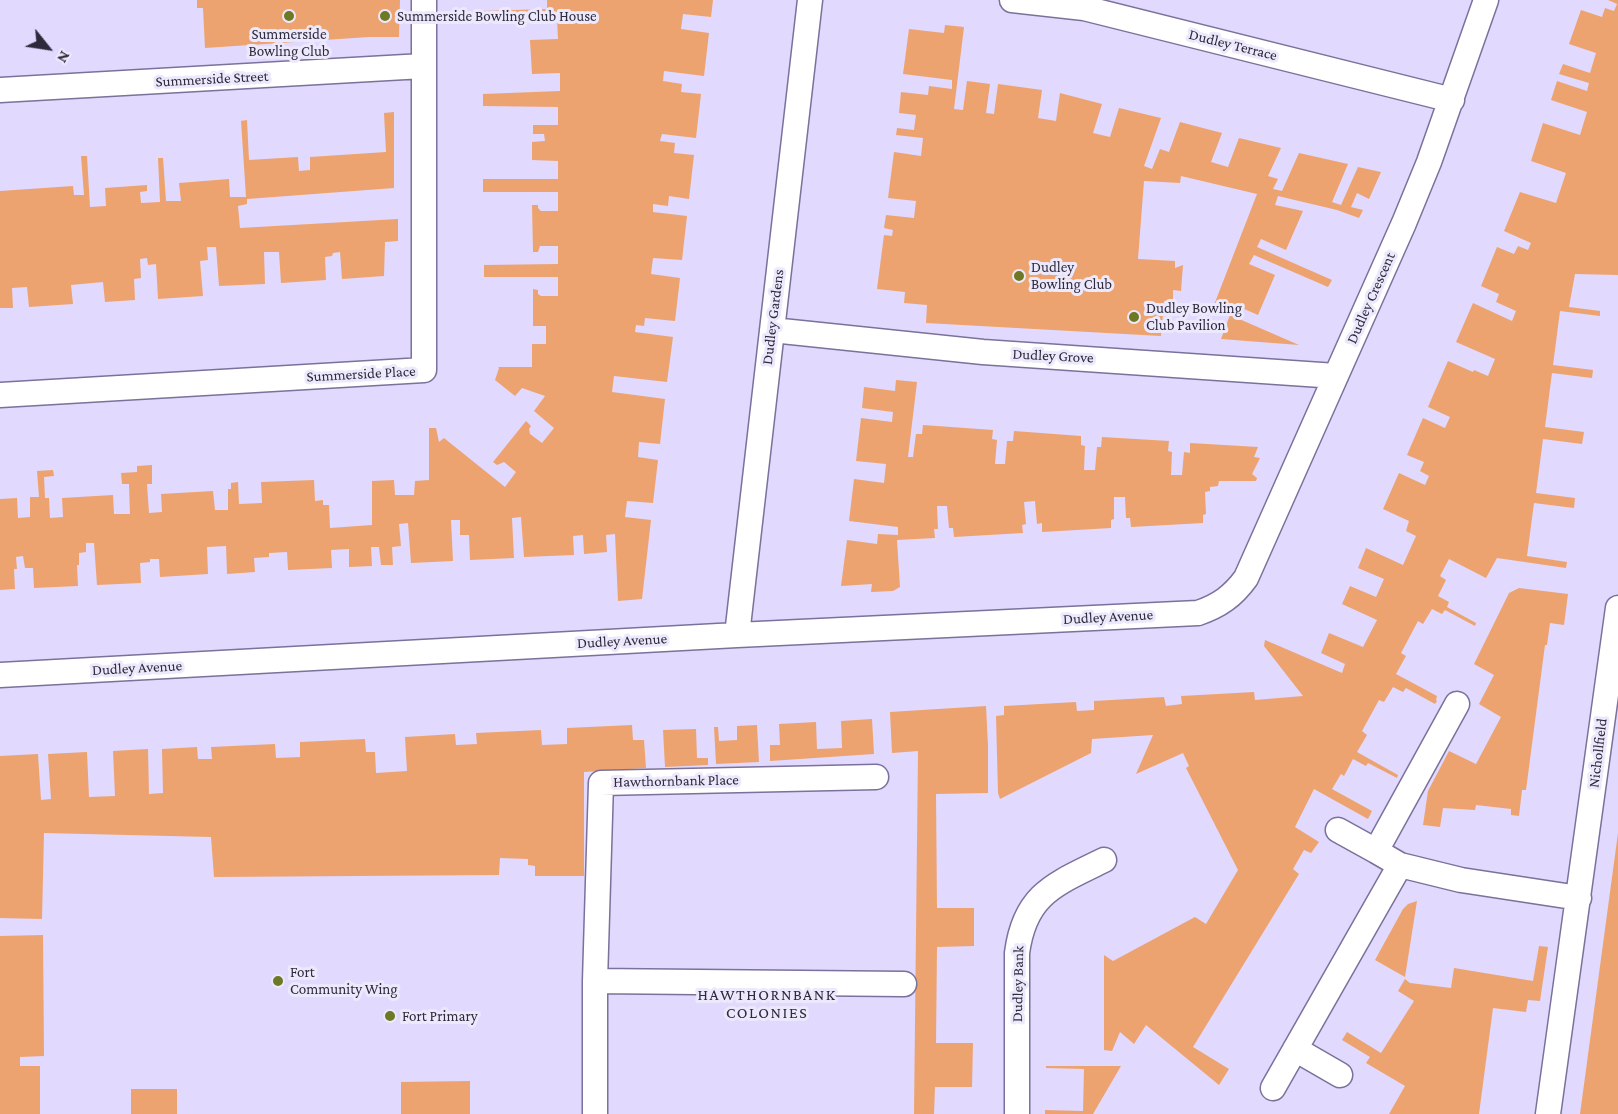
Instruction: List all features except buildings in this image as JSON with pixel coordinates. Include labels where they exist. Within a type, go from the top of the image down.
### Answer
[{"type":"street","name":"Summerside Place","points":[[0,395],[424,370],[424,0]]},
{"type":"street","name":"Dudley Gardens","points":[[737,635],[810,0]]},
{"type":"street","name":"Dudley Terrace","points":[[1012,0],[1084,8],[1452,99]]},
{"type":"street","name":"Dudley Crescent","points":[[1238,589],[1246,578],[1404,223],[1429,162],[1486,0]]},
{"type":"street","name":"Summerside Street","points":[[0,90],[423,66]]},
{"type":"street","name":"Dudley Grove","points":[[772,330],[983,352],[1336,376]]},
{"type":"street","name":"Dudley Avenue","points":[[0,675],[737,635],[1198,613],[1213,608],[1238,589]]},
{"type":"street","name":"Nichollfield","points":[[1548,1114],[1618,608]]},
{"type":"street","points":[[1376,851],[1457,704]]},
{"type":"street","name":"Hawthornbank Place","points":[[595,1114],[601,783],[876,777]]},
{"type":"street","points":[[1338,830],[1400,865],[1461,880],[1579,898]]},
{"type":"street","name":"Dudley Bank","points":[[1017,1114],[1017,953],[1022,928],[1031,909],[1052,886],[1104,860]]},
{"type":"street","points":[[1273,1088],[1400,865]]},
{"type":"street","points":[[596,981],[904,984]]},
{"type":"street","points":[[1295,1049],[1340,1076]]},
{"type":"shaded area","name":"Summerside Bowling Club","points":[[197,0],[400,0],[399,37],[205,48],[203,8],[197,8]]},
{"type":"shaded area","points":[[547,0],[713,0],[711,17],[683,14],[681,29],[709,33],[704,76],[664,71],[663,81],[682,84],[681,92],[701,94],[696,138],[662,134],[660,141],[675,143],[674,153],[694,155],[689,199],[669,196],[668,206],[653,204],[653,212],[687,216],[682,260],[653,258],[651,274],[680,278],[675,321],[645,318],[644,326],[636,325],[635,332],[673,337],[667,382],[614,376],[612,392],[665,399],[660,444],[639,442],[638,457],[658,460],[653,503],[627,501],[625,517],[651,520],[642,599],[618,601],[615,534],[606,535],[607,552],[584,554],[583,535],[573,536],[574,555],[524,557],[521,517],[512,518],[514,558],[470,560],[469,535],[460,535],[460,520],[451,520],[453,561],[411,563],[408,523],[399,524],[401,546],[392,547],[393,565],[381,565],[379,547],[371,547],[372,566],[349,567],[349,549],[331,550],[332,568],[288,570],[287,552],[269,553],[269,557],[254,558],[255,572],[227,574],[226,546],[207,547],[208,574],[160,577],[159,559],[150,559],[150,562],[140,563],[141,583],[97,585],[94,543],[86,543],[86,552],[79,553],[78,586],[34,588],[33,568],[25,568],[23,556],[16,557],[15,589],[0,590],[0,499],[17,498],[18,518],[30,517],[30,497],[39,497],[37,471],[53,470],[54,476],[44,477],[45,498],[49,498],[50,518],[63,517],[62,498],[113,495],[114,514],[130,514],[129,484],[122,484],[121,473],[137,472],[137,466],[152,465],[152,484],[147,484],[149,513],[162,512],[161,494],[213,491],[215,510],[228,510],[228,489],[231,489],[231,483],[238,482],[239,504],[262,503],[261,482],[314,480],[315,501],[323,500],[323,505],[329,505],[330,528],[372,525],[372,481],[394,480],[395,495],[414,495],[415,481],[429,480],[429,428],[436,428],[439,442],[444,438],[505,487],[516,472],[504,462],[497,465],[493,462],[526,421],[531,426],[530,434],[542,443],[554,428],[534,411],[545,396],[522,388],[515,396],[495,380],[498,367],[532,367],[532,344],[546,344],[546,326],[533,326],[533,289],[538,290],[541,296],[558,296],[558,277],[484,277],[484,265],[558,264],[558,246],[540,246],[538,252],[533,252],[532,205],[538,205],[541,211],[558,211],[558,192],[483,192],[483,179],[558,179],[558,161],[532,160],[532,142],[545,141],[544,134],[533,134],[533,125],[558,125],[558,107],[483,106],[483,94],[560,91],[560,73],[532,74],[530,40],[558,39],[557,19],[482,22],[482,11],[547,9]]},
{"type":"shaded area","points":[[1608,0],[1618,0],[1618,275],[1575,274],[1569,307],[1600,311],[1600,316],[1560,311],[1553,365],[1593,370],[1592,378],[1552,373],[1545,427],[1584,432],[1582,444],[1543,439],[1536,493],[1575,498],[1574,508],[1534,503],[1527,556],[1567,562],[1566,568],[1497,558],[1486,578],[1449,559],[1440,576],[1446,580],[1438,596],[1449,602],[1447,607],[1476,623],[1475,626],[1445,610],[1442,614],[1432,609],[1423,624],[1418,621],[1401,653],[1406,656],[1396,674],[1437,696],[1437,701],[1435,704],[1406,688],[1403,692],[1393,687],[1384,702],[1379,700],[1362,731],[1367,735],[1357,752],[1398,775],[1397,778],[1368,763],[1366,766],[1353,759],[1344,776],[1341,774],[1332,789],[1372,811],[1368,819],[1314,789],[1295,827],[1319,842],[1311,853],[1304,850],[1293,869],[1299,874],[1193,1047],[1229,1069],[1219,1085],[1146,1025],[1134,1044],[1120,1032],[1112,1051],[1104,1050],[1104,955],[1113,961],[1195,917],[1206,924],[1238,870],[1186,768],[1189,766],[1183,753],[1136,774],[1153,735],[1092,739],[1091,753],[1000,799],[996,716],[1004,715],[1004,706],[1076,702],[1077,711],[1094,710],[1094,701],[1164,697],[1166,706],[1182,704],[1181,696],[1254,692],[1255,700],[1303,696],[1264,646],[1265,640],[1342,673],[1345,664],[1321,653],[1329,633],[1363,647],[1377,620],[1342,604],[1350,586],[1376,597],[1384,579],[1358,568],[1366,548],[1403,565],[1416,536],[1406,531],[1409,521],[1383,509],[1399,473],[1425,485],[1429,476],[1420,471],[1424,462],[1407,455],[1423,418],[1445,428],[1450,417],[1428,407],[1448,361],[1488,376],[1495,359],[1456,342],[1473,303],[1512,321],[1516,311],[1496,302],[1499,294],[1481,286],[1497,247],[1514,254],[1518,246],[1528,250],[1531,243],[1504,231],[1520,192],[1556,203],[1566,173],[1531,161],[1543,123],[1580,135],[1587,112],[1551,100],[1557,81],[1587,91],[1589,83],[1559,74],[1563,64],[1590,73],[1596,53],[1569,44],[1581,10],[1602,17],[1605,8],[1614,11],[1617,4]]},
{"type":"shaded area","points":[[945,25],[964,27],[954,109],[963,110],[967,81],[990,84],[986,113],[994,114],[998,84],[1042,90],[1038,118],[1056,121],[1060,93],[1102,104],[1093,133],[1110,137],[1119,108],[1161,118],[1144,166],[1152,169],[1160,149],[1169,152],[1180,122],[1222,133],[1211,162],[1228,167],[1239,138],[1281,148],[1268,176],[1278,179],[1273,189],[1282,191],[1299,153],[1348,164],[1332,202],[1341,205],[1358,167],[1381,172],[1369,199],[1357,193],[1351,207],[1363,210],[1359,218],[1337,210],[1278,196],[1275,205],[1303,211],[1286,250],[1261,239],[1257,247],[1332,280],[1328,287],[1254,255],[1249,264],[1275,275],[1258,315],[1235,305],[1231,313],[1214,305],[1257,194],[1181,176],[1180,183],[1144,181],[1138,259],[1175,261],[1175,268],[1183,265],[1181,291],[1173,290],[1173,301],[1164,301],[1161,336],[926,323],[927,305],[904,303],[905,292],[877,289],[884,235],[892,236],[893,230],[884,228],[886,215],[914,218],[916,201],[888,198],[894,152],[921,156],[923,138],[896,135],[897,128],[914,130],[916,115],[899,113],[901,92],[928,95],[929,86],[952,89],[952,80],[903,74],[909,29],[944,33]]},
{"type":"shaded area","points":[[394,112],[394,188],[247,199],[247,204],[238,206],[240,228],[398,219],[398,241],[385,242],[384,276],[342,279],[340,252],[325,257],[326,280],[281,283],[279,252],[264,252],[265,284],[219,286],[216,247],[207,247],[208,260],[200,261],[203,296],[158,299],[156,264],[148,265],[147,258],[140,259],[141,278],[134,279],[135,300],[105,302],[103,282],[71,285],[73,304],[29,307],[27,287],[12,288],[13,308],[0,308],[0,191],[73,186],[74,195],[84,195],[81,156],[87,156],[90,207],[106,206],[105,188],[147,185],[147,191],[140,192],[141,203],[160,202],[158,158],[163,158],[166,201],[181,201],[179,183],[229,179],[230,197],[246,197],[241,121],[247,120],[249,160],[298,157],[299,171],[310,170],[310,157],[386,152],[384,113]]},
{"type":"shaded area","points":[[1230,315],[1299,345],[1221,339]]},
{"type":"shaded area","points":[[896,380],[917,382],[908,457],[913,457],[916,434],[922,434],[923,425],[993,430],[992,439],[997,440],[995,464],[1005,464],[1007,441],[1013,441],[1014,431],[1081,436],[1081,445],[1085,446],[1084,470],[1095,470],[1097,447],[1101,447],[1102,437],[1169,441],[1168,451],[1172,452],[1171,475],[1182,475],[1184,452],[1190,453],[1190,443],[1258,447],[1254,457],[1260,458],[1252,474],[1257,478],[1256,481],[1219,481],[1218,486],[1210,487],[1210,491],[1205,492],[1206,514],[1203,515],[1203,523],[1131,527],[1130,518],[1126,518],[1125,497],[1114,497],[1114,519],[1111,520],[1111,528],[1042,532],[1042,523],[1037,524],[1035,501],[1024,502],[1026,524],[1022,525],[1023,533],[954,537],[953,528],[949,528],[947,506],[937,506],[938,529],[934,529],[935,538],[897,540],[900,587],[893,591],[871,592],[872,584],[841,586],[847,540],[877,544],[878,534],[898,535],[898,527],[849,521],[854,479],[884,483],[886,464],[856,461],[861,418],[892,422],[893,412],[862,408],[864,387],[895,391]]},
{"type":"shaded area","points":[[1519,588],[1568,594],[1564,625],[1550,623],[1547,645],[1545,645],[1526,790],[1522,790],[1519,816],[1511,815],[1511,809],[1476,805],[1475,810],[1443,808],[1440,827],[1423,825],[1428,791],[1449,751],[1476,764],[1501,717],[1479,704],[1494,675],[1474,664],[1509,593]]},
{"type":"shaded area","points":[[986,706],[988,793],[936,794],[937,908],[974,908],[974,946],[937,947],[936,1043],[973,1043],[972,1087],[935,1087],[934,1114],[914,1114],[918,751],[892,753],[890,712]]},
{"type":"shaded area","points":[[872,719],[874,754],[770,761],[770,745],[780,745],[779,724],[816,722],[817,749],[842,748],[841,721]]},
{"type":"shaded area","points":[[632,725],[633,740],[644,740],[646,768],[584,772],[584,876],[535,876],[535,866],[528,865],[528,859],[500,858],[499,875],[214,877],[211,837],[44,833],[42,919],[0,918],[0,756],[38,754],[41,800],[51,799],[48,754],[87,752],[89,797],[115,796],[113,751],[148,749],[149,794],[163,793],[162,749],[197,747],[198,759],[212,759],[211,747],[275,744],[276,758],[300,757],[300,742],[365,739],[366,752],[375,752],[376,773],[407,771],[405,737],[455,734],[456,745],[477,744],[476,733],[541,730],[542,745],[567,744],[567,728]]},
{"type":"shaded area","points":[[757,725],[759,762],[716,764],[714,727],[718,727],[719,741],[737,740],[737,726]]},
{"type":"shaded area","points":[[696,729],[697,758],[708,758],[708,765],[665,767],[663,730]]},
{"type":"shaded area","points":[[1618,833],[1618,1114],[1580,1114]]},
{"type":"shaded area","points":[[1417,901],[1405,977],[1375,960],[1403,909],[1408,904]]},
{"type":"shaded area","points":[[43,935],[44,1056],[20,1057],[20,1066],[40,1066],[40,1114],[0,1114],[0,936]]},
{"type":"shaded area","points":[[1539,946],[1548,947],[1540,1001],[1528,1000],[1526,1012],[1493,1008],[1479,1114],[1389,1114],[1405,1086],[1366,1063],[1370,1057],[1342,1040],[1347,1032],[1381,1053],[1414,1001],[1398,991],[1405,979],[1410,983],[1451,988],[1454,968],[1533,981]]},
{"type":"shaded area","points":[[1046,1066],[1121,1066],[1093,1114],[1045,1114],[1045,1110],[1083,1111],[1084,1069],[1046,1068]]},
{"type":"shaded area","points":[[470,1081],[470,1114],[401,1114],[401,1082]]},
{"type":"shaded area","points":[[131,1089],[177,1089],[177,1114],[131,1114]]},
{"type":"place","name":"Summerside Bowling Club","points":[[289,16]]},
{"type":"place","name":"Summerside Bowling Club House","points":[[385,16]]},
{"type":"place","name":"Dudley Bowling Club","points":[[1019,276]]},
{"type":"place","name":"Dudley Bowling Club Pavilion","points":[[1134,317]]},
{"type":"place","name":"Fort Community Wing","points":[[278,981]]},
{"type":"place","name":"Fort Primary","points":[[390,1016]]},
{"type":"district","name":"HAWTHORNBANK COLONIES","points":[[767,1004]]}]
